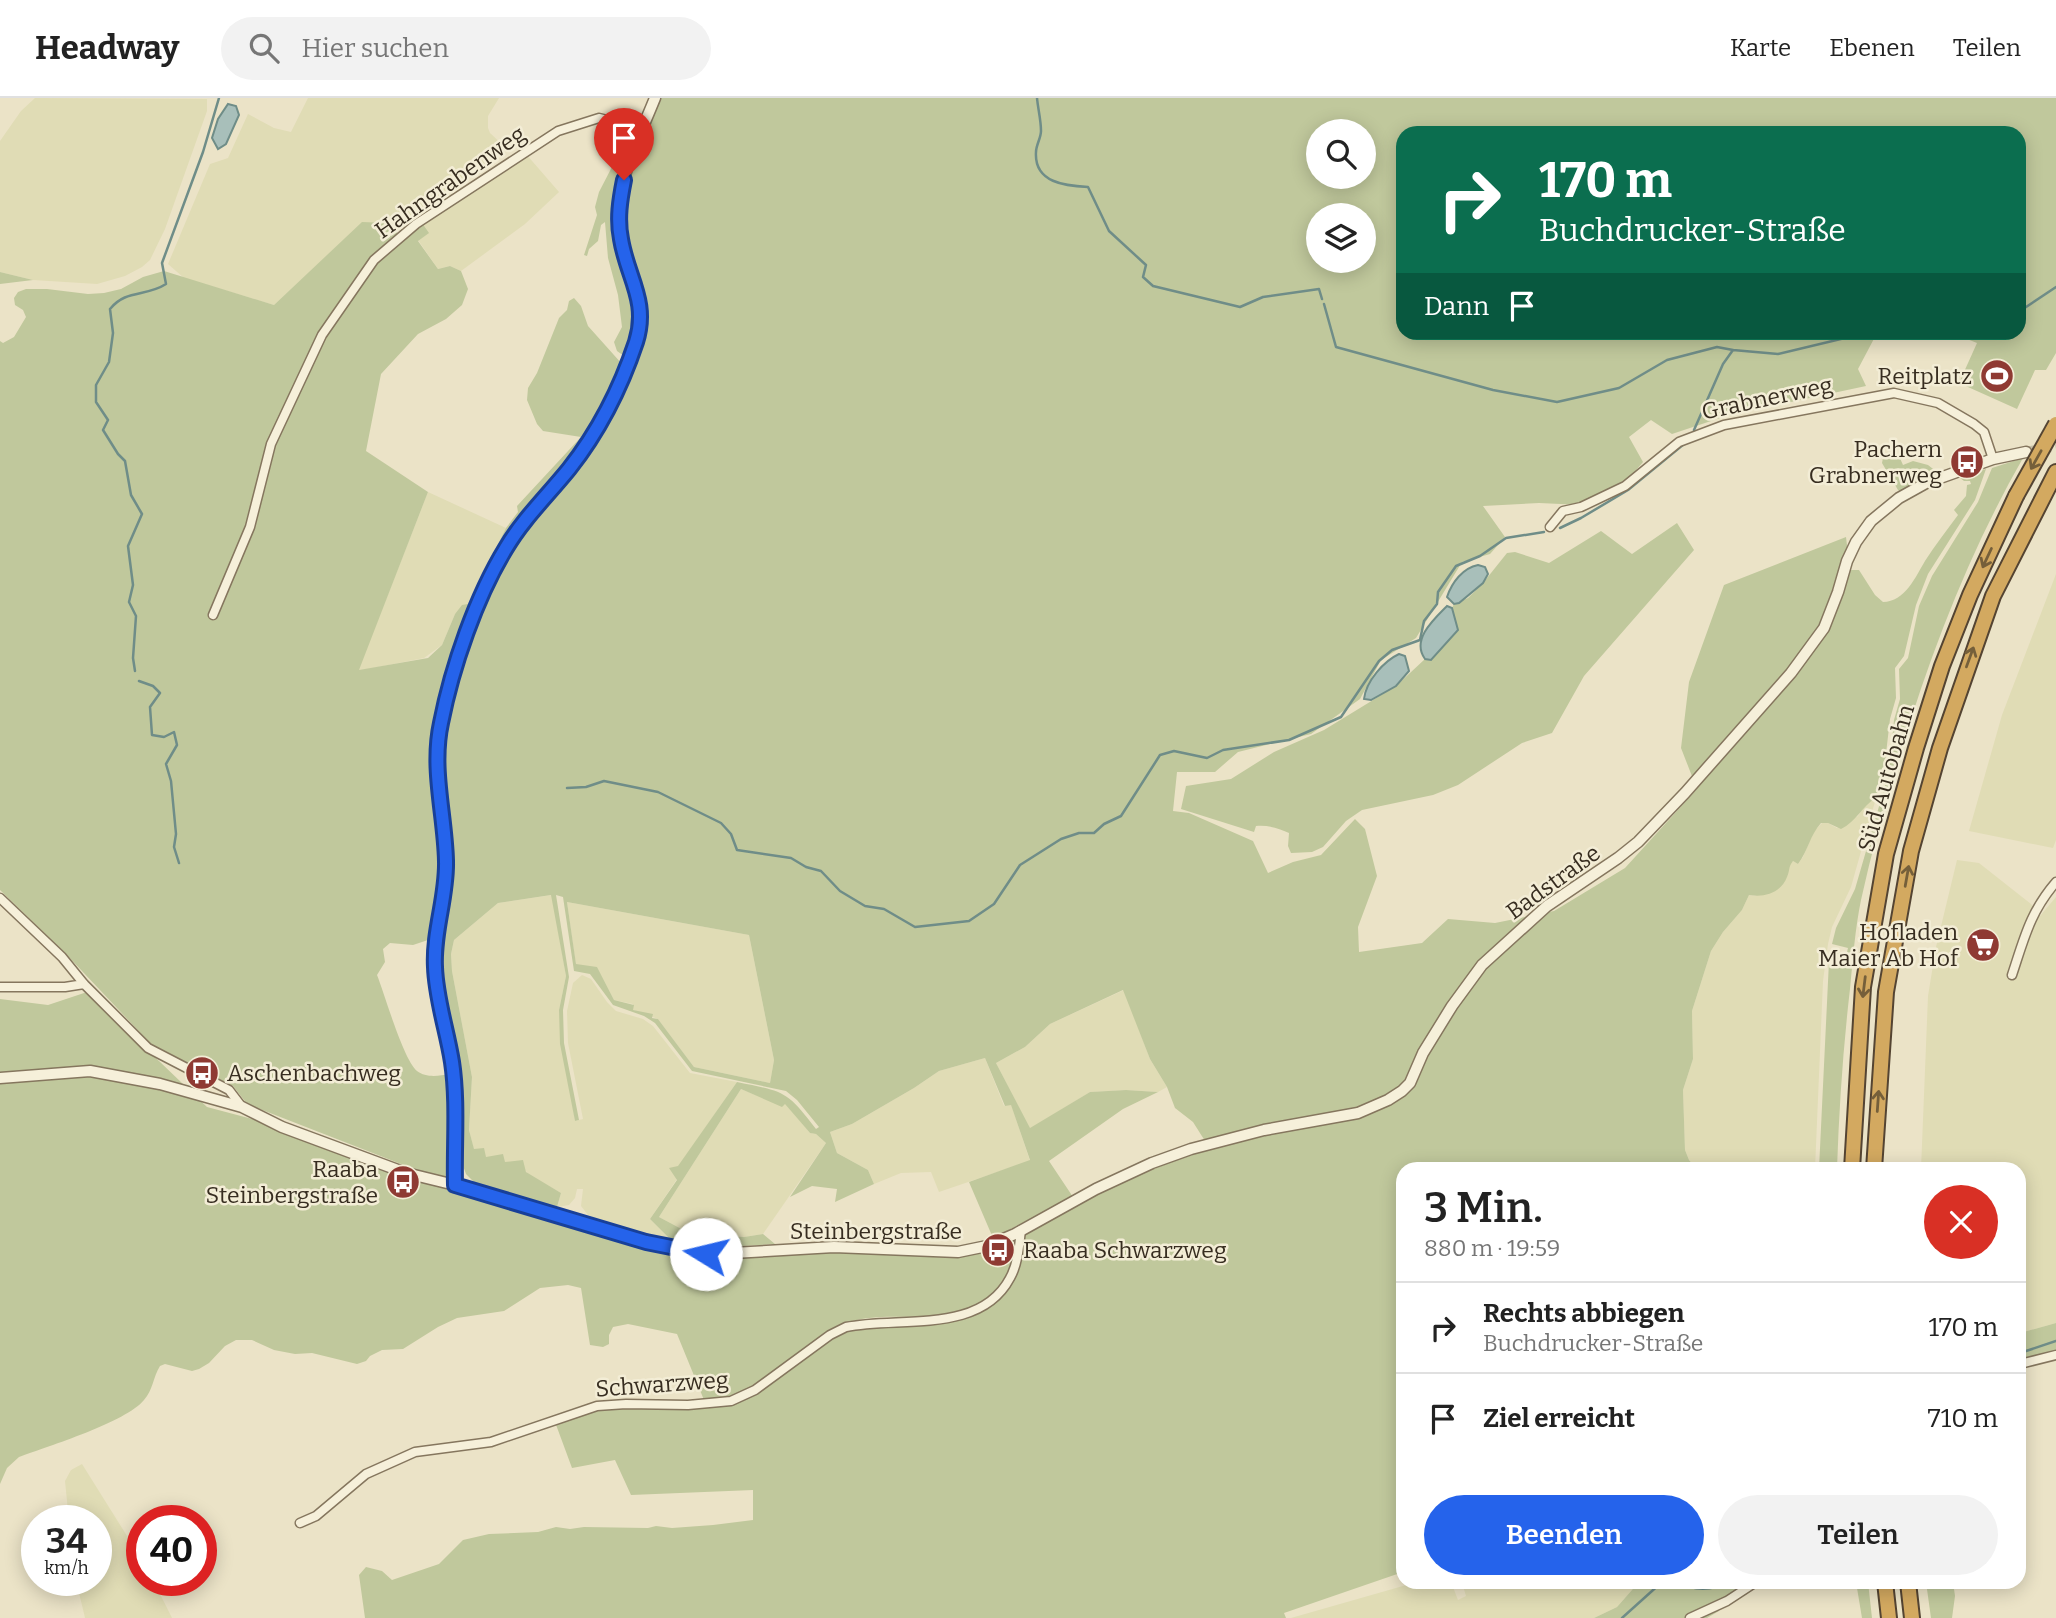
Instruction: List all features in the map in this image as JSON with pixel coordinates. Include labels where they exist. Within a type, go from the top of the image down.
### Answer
[{"type":"highway","name":"Süd Autobahn","points":[[1852,1162],[1863,987],[1886,854],[1942,666],[1970,596],[2016,496],[2056,424]]},
{"type":"highway","name":"Süd Autobahn","points":[[1874,1162],[1886,992],[1911,851],[1940,748],[1993,596],[2056,472]]},
{"type":"highway","points":[[1886,1589],[1889,1618]]},
{"type":"highway","points":[[1909,1589],[1912,1618]]},
{"type":"street","points":[[455,1185],[454,1082],[435,969],[436,939],[446,863],[437,764],[440,726],[460,654],[493,572],[516,533],[591,439],[610,404],[634,346],[640,328],[640,305],[622,244],[619,216],[624,180],[655,98]]},
{"type":"street","name":"Hahngrabenweg","points":[[213,615],[250,527],[271,444],[323,335],[374,260],[416,224],[558,131],[599,118],[643,129]]},
{"type":"street","name":"Grabnerweg","points":[[1550,527],[1563,511],[1581,507],[1625,486],[1679,442],[1699,432],[1894,393],[1938,403],[1974,424],[1984,432],[1993,459]]},
{"type":"street","name":"Badstraße","points":[[1021,1230],[1096,1189],[1164,1158],[1265,1130],[1358,1113],[1402,1091],[1410,1083],[1423,1054],[1452,1006],[1482,965],[1547,906],[1638,842],[1685,793],[1798,664],[1824,628],[1847,561],[1871,521],[1899,498],[1926,483],[1993,459],[2026,452]]},
{"type":"street","points":[[2012,975],[2039,901],[2056,882]]},
{"type":"street","points":[[0,898],[62,957],[84,984],[148,1048],[229,1090],[242,1107]]},
{"type":"street","points":[[0,987],[65,987],[84,984]]},
{"type":"street","name":"Steinbergstraße","points":[[0,1078],[90,1071],[160,1084],[242,1107],[282,1127],[394,1168],[646,1242],[706,1254],[834,1247],[958,1252],[987,1247],[1021,1230]]},
{"type":"street","name":"Schwarzweg","points":[[300,1523],[316,1516],[366,1474],[415,1452],[491,1442],[597,1406],[688,1405],[731,1401],[755,1390],[830,1335],[846,1327],[963,1316],[990,1301],[1003,1289],[1016,1262],[1021,1230]]},
{"type":"street","points":[[2026,1362],[2056,1355]]},
{"type":"street","points":[[1690,1618],[1727,1601],[1745,1589]]},
{"type":"shaded area","points":[[35,98],[207,99],[207,111],[165,229],[150,260],[142,267],[125,276],[97,284],[33,280],[0,272],[0,141],[21,111]]},
{"type":"shaded area","points":[[308,98],[499,98],[488,116],[488,128],[506,148],[396,226],[387,223],[362,223],[274,305],[184,278],[168,264],[210,164],[228,158],[248,114],[274,128],[291,132]]},
{"type":"shaded area","points":[[526,154],[559,192],[525,224],[461,271],[450,266],[438,269],[418,240],[428,233],[422,223]]},
{"type":"shaded area","points":[[428,492],[506,528],[468,604],[455,614],[442,645],[424,658],[358,671]]},
{"type":"shaded area","points":[[2056,574],[2056,840],[2053,848],[1969,831],[2002,715]]},
{"type":"shaded area","points":[[1876,798],[1851,887],[1832,927],[1828,944],[1823,981],[1815,1162],[1691,1162],[1685,1150],[1683,1090],[1693,1059],[1692,1011],[1711,951],[1742,910],[1749,895],[1755,896],[1787,877],[1789,864],[1793,861],[1798,864],[1814,831],[1822,823],[1837,828],[1858,816],[1864,805]]},
{"type":"shaded area","points":[[1957,860],[1979,863],[2031,904],[2040,916],[2056,897],[2056,1323],[2026,1331],[2026,1162],[1921,1162],[1928,996],[1936,947]]},
{"type":"shaded area","points":[[552,895],[566,976],[559,1010],[575,1121],[583,1119],[568,1043],[567,1011],[573,983],[582,975],[591,979],[616,1011],[643,1019],[653,1026],[690,1073],[737,1082],[678,1167],[677,1179],[650,1219],[669,1238],[668,1242],[613,1226],[588,1215],[581,1206],[583,1189],[577,1189],[575,1198],[569,1205],[557,1207],[561,1193],[529,1175],[524,1169],[485,1157],[474,1150],[469,1130],[472,1077],[452,971],[454,940],[498,903]]},
{"type":"shaded area","points":[[567,902],[749,935],[774,1060],[770,1083],[694,1067],[658,1019],[633,1010],[633,1004],[614,1000],[597,968],[576,965]]},
{"type":"shaded area","points":[[1124,990],[1150,1059],[1167,1087],[1158,1092],[1090,1092],[1030,1129],[996,1063],[1025,1047],[1050,1024]]},
{"type":"shaded area","points":[[985,1058],[1004,1106],[1011,1104],[1030,1161],[939,1192],[931,1172],[901,1173],[874,1184],[868,1170],[837,1153],[830,1132],[852,1124],[939,1071]]},
{"type":"shaded area","points":[[741,1089],[782,1106],[785,1103],[810,1133],[816,1134],[826,1143],[763,1234],[744,1237],[691,1234],[659,1217]]},
{"type":"shaded area","points":[[82,1464],[108,1505],[67,1505],[65,1481],[71,1470]]},
{"type":"shaded area","points":[[112,1512],[126,1534],[126,1596],[161,1596],[172,1618],[85,1618],[80,1596],[112,1596]]},
{"type":"shaded area","points":[[1396,1588],[1454,1589],[1458,1600],[1466,1596],[1464,1589],[1633,1589],[1617,1607],[1594,1618],[1291,1618]]},
{"type":"green space","points":[[659,98],[2056,98],[2056,353],[2046,370],[2035,370],[2017,409],[1959,383],[1977,343],[1970,340],[2026,340],[2026,126],[1396,126],[1396,340],[1873,340],[1858,369],[1866,386],[1729,415],[1672,434],[1651,420],[1629,437],[1643,462],[1631,476],[1583,505],[1539,503],[1483,506],[1505,537],[1490,554],[1462,562],[1416,638],[1381,660],[1360,699],[1311,734],[1238,752],[1215,772],[1177,772],[1173,811],[1189,813],[1253,841],[1268,873],[1293,862],[1321,855],[1355,819],[1365,829],[1377,876],[1358,927],[1359,952],[1422,943],[1448,919],[1495,923],[1554,911],[1625,868],[1697,789],[1681,748],[1689,682],[1724,585],[1846,537],[1850,570],[1859,570],[1875,595],[1883,602],[1898,598],[1909,587],[1958,515],[1954,510],[1966,496],[1967,485],[1971,484],[1959,477],[1986,469],[1975,500],[1928,574],[1916,605],[1904,656],[1895,668],[1896,698],[1890,719],[1884,771],[1876,798],[1841,829],[1821,823],[1798,864],[1793,861],[1791,863],[1781,887],[1766,895],[1749,895],[1742,910],[1711,951],[1692,1011],[1693,1059],[1683,1090],[1685,1150],[1691,1162],[1396,1162],[1396,1574],[1284,1613],[1286,1618],[365,1618],[359,1575],[366,1567],[382,1571],[392,1580],[439,1564],[463,1540],[489,1534],[538,1532],[556,1527],[672,1528],[753,1520],[753,1490],[631,1495],[615,1460],[572,1468],[555,1422],[598,1408],[732,1404],[847,1329],[946,1321],[1005,1290],[1025,1234],[1118,1185],[1215,1148],[1205,1141],[1193,1122],[1175,1108],[1167,1087],[1150,1059],[1123,990],[1050,1024],[1025,1047],[996,1063],[1030,1128],[1090,1092],[1158,1092],[1123,1109],[1049,1161],[1073,1197],[993,1238],[969,1182],[1030,1160],[1011,1105],[1005,1106],[985,1058],[939,1071],[852,1124],[830,1132],[837,1153],[868,1170],[874,1184],[835,1202],[837,1189],[812,1186],[790,1197],[826,1143],[816,1134],[810,1133],[785,1104],[782,1107],[741,1089],[659,1217],[691,1234],[744,1237],[763,1234],[775,1244],[705,1248],[668,1242],[669,1238],[650,1219],[677,1180],[669,1168],[678,1166],[737,1082],[783,1095],[798,1107],[816,1129],[819,1127],[786,1091],[692,1071],[655,1023],[644,1016],[613,1005],[590,974],[574,971],[563,897],[556,895],[569,977],[563,1010],[564,1043],[579,1120],[575,1121],[560,1044],[559,1010],[566,976],[551,895],[498,903],[454,940],[451,954],[472,1077],[469,1130],[474,1149],[484,1148],[486,1157],[503,1154],[505,1162],[523,1160],[526,1172],[561,1193],[557,1207],[475,1183],[466,1174],[460,1157],[438,953],[446,903],[441,750],[444,726],[463,655],[496,573],[509,550],[571,473],[643,328],[643,298],[624,235],[623,205],[631,170]],"holes":[[[567,902],[749,935],[774,1060],[770,1083],[694,1067],[658,1019],[652,1018],[653,1014],[633,1010],[634,1005],[614,1000],[597,967],[576,964]]]},
{"type":"green space","points":[[622,125],[633,130],[634,135],[614,225],[617,246],[637,310],[633,336],[624,356],[617,351],[614,342],[622,327],[618,295],[608,258],[605,222],[601,225],[598,241],[589,249],[587,256],[584,255],[597,215],[595,207],[599,192],[629,134]]},
{"type":"green space","points":[[362,222],[396,226],[398,242],[422,223],[429,233],[418,241],[438,269],[450,266],[461,271],[468,289],[462,305],[446,319],[418,334],[381,374],[366,451],[428,492],[359,670],[428,658],[442,645],[455,614],[462,605],[468,604],[506,528],[518,512],[517,506],[581,437],[543,431],[537,424],[527,400],[528,388],[569,301],[574,298],[581,306],[588,326],[622,364],[588,437],[502,545],[466,624],[436,725],[442,863],[431,939],[413,945],[390,943],[383,949],[385,962],[377,975],[400,1041],[417,1071],[424,1075],[449,1074],[454,1082],[455,1185],[247,1104],[233,1086],[151,1044],[65,953],[0,890],[0,341],[3,343],[14,337],[26,317],[23,310],[15,305],[14,298],[18,292],[26,289],[104,293],[164,271],[274,305]]},
{"type":"green space","points":[[0,272],[33,280],[0,284]]},
{"type":"green space","points":[[1887,455],[1899,456],[1903,465],[1913,461],[1928,465],[1937,472],[1901,492],[1882,463]]},
{"type":"green space","points":[[2023,458],[1986,529],[1954,601],[1926,675],[1890,788],[1857,922],[1843,1057],[1837,1162],[1819,1162],[1829,961],[1833,953],[1847,952],[1848,948],[1832,944],[1836,928],[1855,889],[1889,772],[1894,720],[1900,699],[1899,669],[1908,658],[1919,606],[1932,576],[1978,502],[1992,468]]},
{"type":"green space","points":[[1677,523],[1694,550],[1584,676],[1552,733],[1522,743],[1458,785],[1433,795],[1362,810],[1346,821],[1323,847],[1312,852],[1291,853],[1288,846],[1289,833],[1277,828],[1256,826],[1254,832],[1181,809],[1186,786],[1231,779],[1274,752],[1324,730],[1396,686],[1425,659],[1431,660],[1458,630],[1452,608],[1454,604],[1468,598],[1507,553],[1515,552],[1549,563],[1601,531],[1632,554]]},
{"type":"green space","points":[[87,992],[207,1107],[282,1127],[406,1173],[706,1258],[834,1251],[958,1257],[988,1251],[1008,1242],[1013,1246],[1010,1266],[998,1288],[976,1305],[938,1316],[877,1317],[838,1326],[811,1343],[760,1383],[721,1399],[704,1400],[677,1334],[628,1324],[613,1327],[609,1344],[603,1347],[590,1345],[581,1288],[568,1285],[540,1288],[504,1311],[457,1318],[403,1349],[382,1350],[357,1364],[312,1353],[295,1354],[274,1350],[252,1340],[236,1340],[199,1369],[192,1371],[165,1364],[160,1366],[147,1396],[135,1408],[86,1433],[19,1457],[7,1468],[0,1484],[0,999],[48,1005]]},
{"type":"green space","points":[[2056,1323],[2056,1351],[2026,1358],[2026,1331]]},
{"type":"green space","points":[[1633,1589],[1737,1589],[1716,1602],[1719,1611],[1707,1618],[1594,1618],[1617,1607]]},
{"type":"green space","points":[[1857,1589],[1869,1589],[1872,1618],[1862,1618]]},
{"type":"green space","points":[[1927,1589],[1954,1589],[1952,1618],[1931,1618]]},
{"type":"water","points":[[228,104],[236,106],[239,115],[226,144],[218,149],[212,138],[218,119]]},
{"type":"water","points":[[1478,565],[1485,567],[1488,574],[1483,583],[1459,603],[1454,604],[1447,597],[1452,586],[1463,572]]},
{"type":"water","points":[[1447,606],[1452,608],[1458,630],[1431,660],[1425,659],[1421,652],[1422,638],[1430,624]]},
{"type":"water","points":[[1399,654],[1405,656],[1409,671],[1396,686],[1371,700],[1364,699],[1368,685],[1377,672],[1387,661]]},
{"type":"waterway","points":[[135,671],[133,658],[136,616],[129,602],[133,585],[128,546],[142,514],[131,495],[125,461],[103,430],[108,420],[96,402],[96,385],[109,362],[113,333],[110,309],[123,298],[166,284],[162,263],[203,152],[219,98]]},
{"type":"waterway","points":[[1037,98],[1041,131],[1036,152],[1040,170],[1061,184],[1088,187],[1109,231],[1146,265],[1143,277],[1153,286],[1240,307],[1263,297],[1319,289],[1322,299]]},
{"type":"waterway","points":[[2026,307],[2056,287]]},
{"type":"waterway","points":[[1324,304],[1336,347],[1493,390],[1557,402],[1619,388],[1667,360],[1717,347],[1733,350]]},
{"type":"waterway","points":[[1694,430],[1723,364],[1733,350],[1778,354],[1837,340]]},
{"type":"waterway","points":[[1560,528],[1628,490],[1684,444]]},
{"type":"waterway","points":[[567,788],[586,787],[604,781],[658,792],[721,823],[731,834],[737,850],[791,858],[806,867],[821,871],[840,891],[865,906],[884,909],[915,927],[969,921],[994,904],[1020,865],[1061,839],[1079,833],[1094,833],[1104,824],[1121,816],[1160,755],[1174,751],[1207,758],[1223,750],[1289,740],[1341,717],[1379,661],[1392,650],[1420,640],[1424,621],[1437,604],[1438,592],[1456,566],[1480,556],[1506,538],[1544,532]]},
{"type":"waterway","points":[[139,681],[153,686],[160,693],[150,707],[152,735],[164,737],[174,732],[177,745],[166,764],[171,781],[176,834],[174,847],[179,863]]},
{"type":"waterway","points":[[2026,1351],[2056,1341]]},
{"type":"waterway","points":[[1622,1618],[1654,1589]]},
{"type":"tunnel","points":[[2026,452],[2056,446]]},
{"type":"place","name":"Reitplatz","points":[[1997,376]]},
{"type":"place","name":"Pachern Grabnerweg","points":[[1967,462]]},
{"type":"place","name":"Hofladen Maier Ab Hof","points":[[1983,945]]},
{"type":"place","name":"Aschenbachweg","points":[[202,1073]]},
{"type":"place","name":"Raaba Steinbergstraße","points":[[403,1182]]},
{"type":"place","name":"Raaba Schwarzweg","points":[[998,1250]]},
{"type":"route","points":[[624,180],[619,216],[620,236],[641,310],[640,328],[634,346],[610,404],[591,439],[516,533],[493,572],[470,626],[445,703],[438,738],[437,764],[446,875],[436,939],[435,969],[454,1082],[455,1185],[646,1242],[706,1254]]}]
